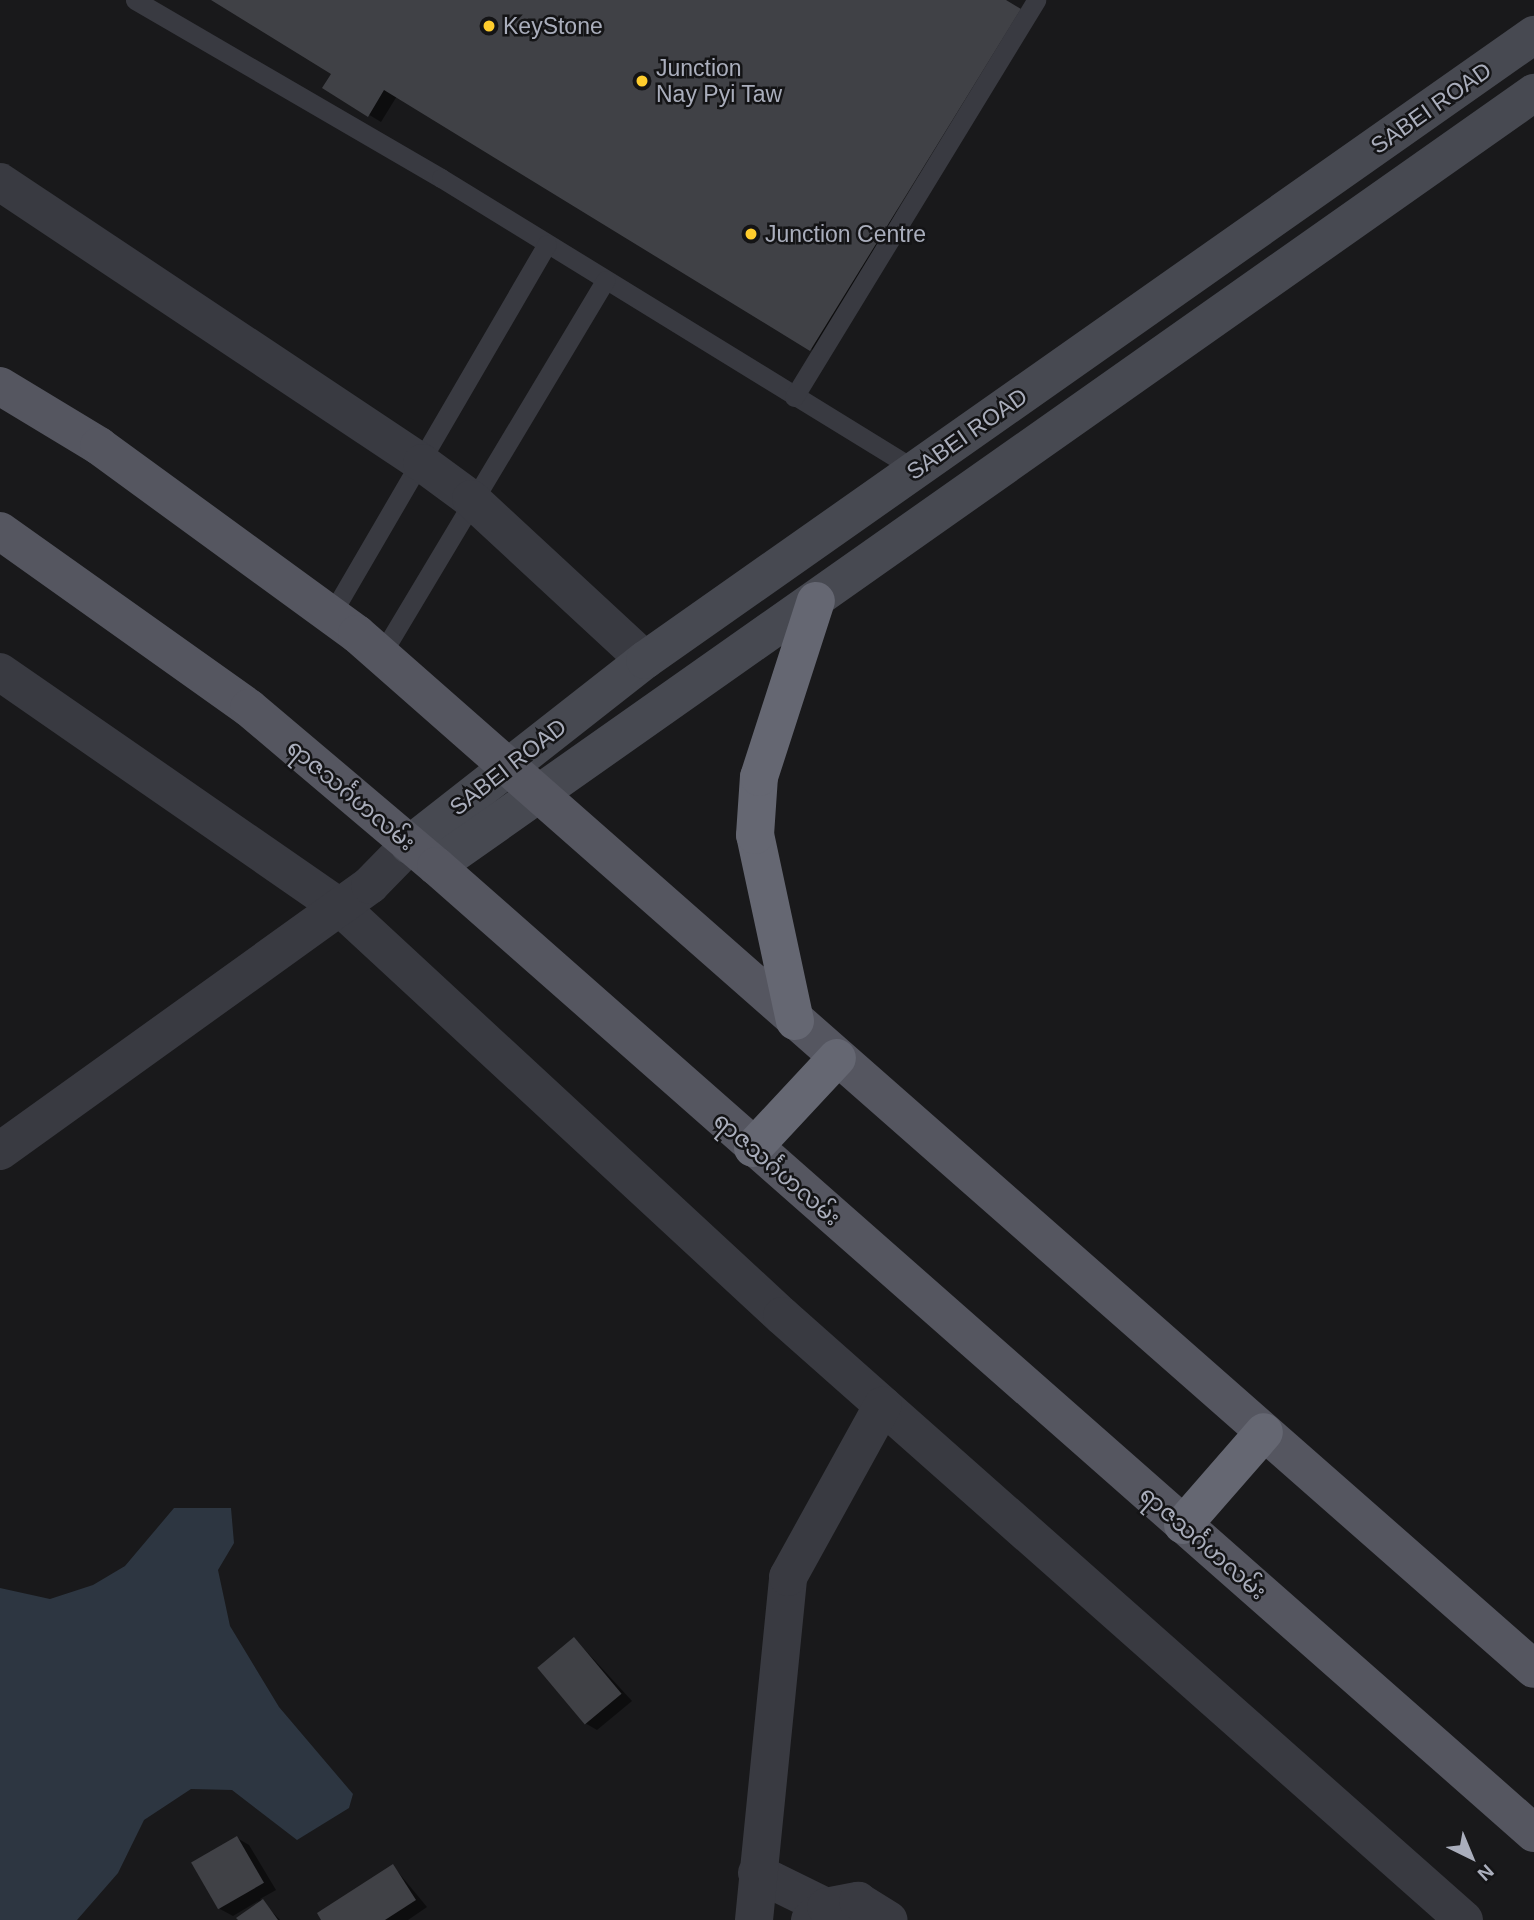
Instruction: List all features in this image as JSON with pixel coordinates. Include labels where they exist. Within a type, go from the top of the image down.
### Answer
[{"type":"highway","points":[[795,1021],[755,835],[759,776],[816,601]]},
{"type":"highway","points":[[753,1147],[837,1058]]},
{"type":"highway","points":[[1183,1525],[1264,1432]]},
{"type":"main road","points":[[0,386],[99,446],[331,615],[381,655],[512,765],[795,1021],[1534,1669]]},
{"type":"main road","name":"ရာဇသင်္ဂဟလမ်း","points":[[0,531],[249,708],[422,855],[1534,1833]]},
{"type":"street","name":"SABEI ROAD","points":[[422,855],[512,765],[645,660],[1534,35]]},
{"type":"street","name":"SABEI ROAD","points":[[422,855],[542,792],[1534,93]]},
{"type":"street","points":[[0,182],[422,463],[471,499],[645,660]]},
{"type":"street","points":[[1253,235],[1278,275]]},
{"type":"street","points":[[0,672],[355,896],[883,1405],[1464,1920]]},
{"type":"street","points":[[0,1151],[355,896],[422,855]]},
{"type":"street","points":[[754,1920],[788,1577],[883,1405]]},
{"type":"street","points":[[757,1873],[818,1914],[858,1902],[889,1920]]},
{"type":"lane","points":[[135,0],[547,244],[916,470]]},
{"type":"lane","points":[[794,397],[1036,0]]},
{"type":"lane","points":[[331,615],[422,463],[547,244]]},
{"type":"lane","points":[[381,655],[471,499],[605,280]]},
{"type":"water","points":[[174,1508],[231,1508],[234,1543],[218,1570],[230,1626],[279,1707],[353,1794],[349,1808],[297,1840],[232,1790],[191,1789],[144,1820],[118,1873],[77,1920],[0,1920],[0,1588],[50,1599],[93,1585],[125,1566]]},
{"type":"building","name":"Junction Centre","points":[[211,0],[1006,0],[1021,9],[810,351],[384,90],[368,117],[322,88],[331,74]]},
{"type":"building","points":[[574,1637],[622,1694],[585,1725],[537,1668]]},
{"type":"building","points":[[237,1836],[264,1883],[218,1909],[191,1862]]},
{"type":"building","points":[[393,1864],[416,1900],[385,1920],[321,1920],[317,1913]]},
{"type":"building","points":[[263,1899],[278,1920],[236,1918]]},
{"type":"place","name":"KeyStone","points":[[489,26]]},
{"type":"place","name":"Junction Nay Pyi Taw","points":[[642,81]]},
{"type":"place","name":"Junction Centre","points":[[751,234]]}]
